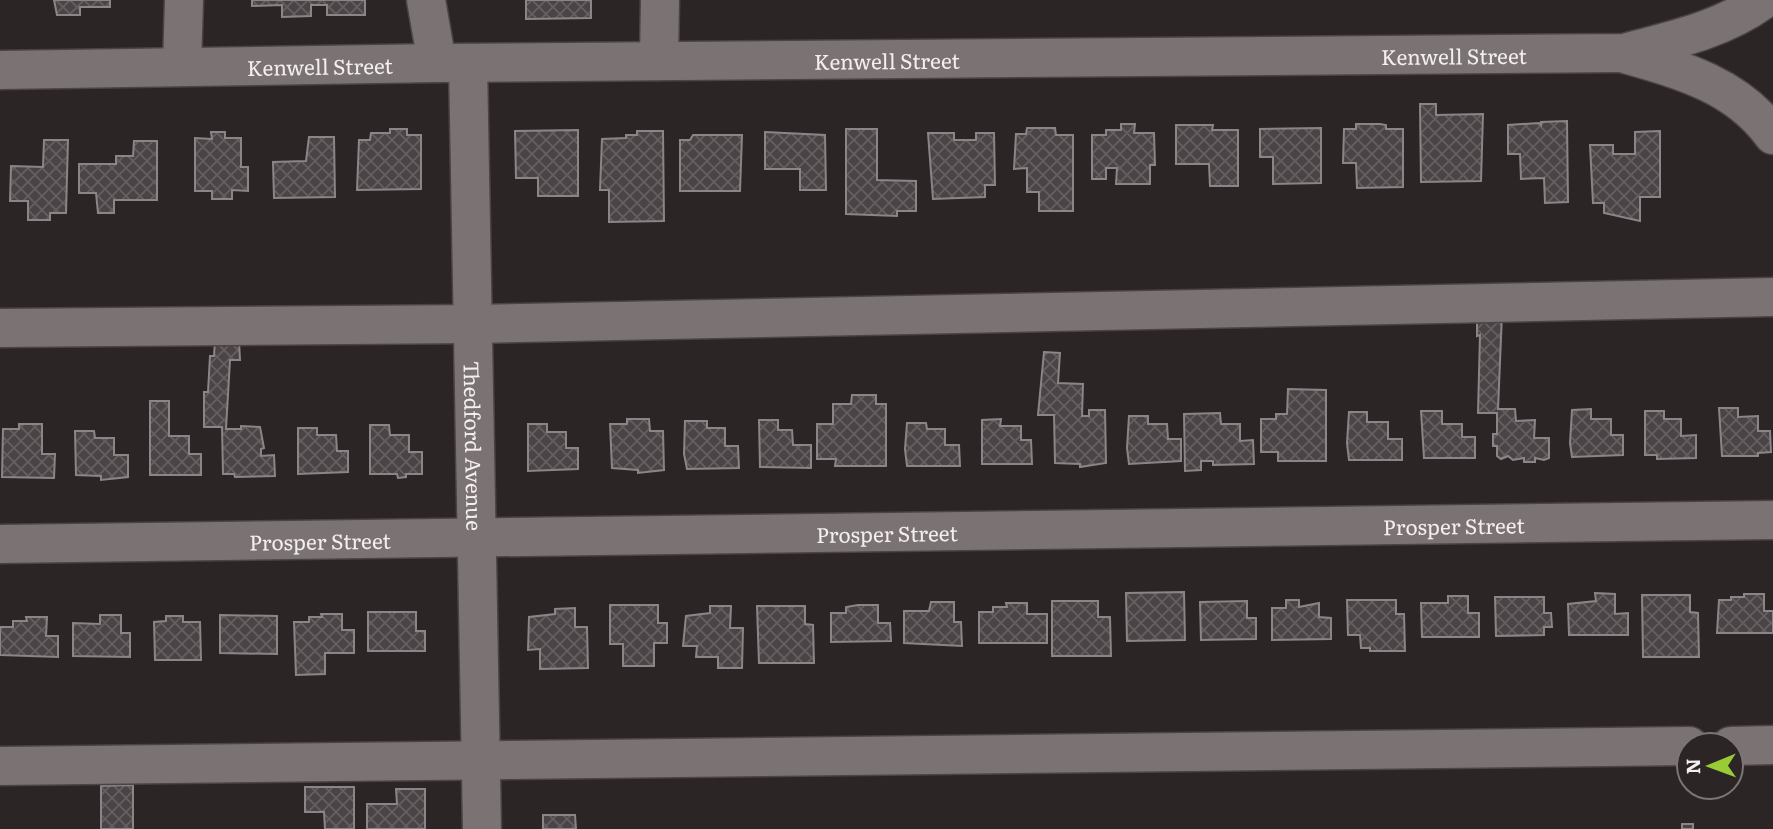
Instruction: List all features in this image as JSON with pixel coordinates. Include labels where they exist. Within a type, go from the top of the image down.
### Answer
[{"type":"street","points":[[183,66],[184,0]]},
{"type":"street","name":"Thedford Avenue","points":[[426,0],[452,63],[473,324],[482,829]]},
{"type":"street","points":[[659,61],[660,0]]},
{"type":"street","name":"Kenwell Street","points":[[0,71],[452,63],[1624,53],[1701,33],[1751,9],[1763,0]]},
{"type":"street","points":[[1624,53],[1690,73],[1722,88],[1763,121],[1773,135]]},
{"type":"street","points":[[0,328],[473,324],[1773,297]]},
{"type":"street","name":"Prosper Street","points":[[0,544],[1773,520]]},
{"type":"street","points":[[1745,746],[1773,745]]},
{"type":"street","points":[[0,766],[1675,746]]},
{"type":"building","points":[[54,0],[110,0],[110,7],[80,7],[80,15],[57,15]]},
{"type":"building","points":[[252,0],[365,0],[365,15],[327,15],[327,5],[311,5],[311,16],[282,17],[282,5],[252,6]]},
{"type":"building","points":[[526,0],[591,0],[591,18],[526,19]]},
{"type":"building","points":[[1420,104],[1436,104],[1436,115],[1483,114],[1481,181],[1421,182]]},
{"type":"building","points":[[1567,121],[1568,202],[1545,203],[1544,178],[1521,179],[1520,154],[1508,154],[1508,125],[1541,125],[1541,122]]},
{"type":"building","points":[[1121,124],[1135,124],[1134,133],[1154,133],[1155,165],[1150,165],[1150,184],[1116,184],[1117,168],[1106,168],[1106,179],[1092,179],[1092,135],[1106,135],[1106,130],[1121,130]]},
{"type":"building","points":[[1356,124],[1380,124],[1386,125],[1386,129],[1403,129],[1403,187],[1357,188],[1356,163],[1343,163],[1344,129],[1356,129]]},
{"type":"building","points":[[1176,125],[1213,125],[1212,130],[1238,130],[1238,186],[1210,186],[1209,164],[1176,164]]},
{"type":"building","points":[[1027,128],[1055,128],[1056,135],[1073,135],[1073,211],[1039,211],[1039,192],[1027,192],[1027,168],[1014,169],[1016,134],[1026,134]]},
{"type":"building","points":[[1321,128],[1321,183],[1273,184],[1273,157],[1260,157],[1260,129]]},
{"type":"building","points":[[390,129],[407,129],[407,135],[421,135],[421,189],[357,190],[359,140],[370,140],[371,133],[390,133]]},
{"type":"building","points":[[846,129],[877,129],[877,180],[916,181],[916,211],[897,211],[897,216],[846,214]]},
{"type":"building","points":[[578,130],[578,196],[538,196],[538,178],[516,178],[515,131]]},
{"type":"building","points":[[637,131],[663,131],[664,221],[609,222],[609,190],[600,190],[602,139],[626,138],[626,135],[637,135]]},
{"type":"building","points":[[1660,131],[1660,197],[1640,197],[1640,221],[1604,213],[1604,203],[1593,203],[1590,145],[1613,145],[1613,154],[1635,154],[1635,132]]},
{"type":"building","points":[[211,132],[225,132],[225,138],[241,138],[241,167],[248,167],[248,191],[232,190],[232,199],[212,199],[212,191],[195,191],[195,138],[212,139]]},
{"type":"building","points":[[765,132],[825,135],[826,190],[800,190],[800,169],[765,169]]},
{"type":"building","points":[[928,133],[954,133],[954,140],[976,140],[976,133],[994,133],[995,185],[985,185],[985,197],[933,199]]},
{"type":"building","points":[[693,135],[742,135],[740,191],[680,191],[680,140],[690,140]]},
{"type":"building","points":[[309,137],[334,137],[335,197],[274,198],[273,162],[306,161]]},
{"type":"building","points":[[44,140],[68,140],[66,213],[50,213],[50,220],[28,220],[28,201],[10,201],[11,166],[43,167]]},
{"type":"building","points":[[134,141],[157,141],[157,200],[114,200],[114,213],[98,213],[96,193],[79,193],[79,164],[116,164],[116,156],[133,156]]},
{"type":"building","points":[[1477,314],[1502,314],[1498,409],[1515,409],[1516,421],[1535,420],[1534,438],[1549,438],[1549,458],[1535,458],[1535,462],[1524,462],[1524,458],[1513,460],[1508,456],[1501,459],[1497,456],[1497,446],[1493,446],[1493,434],[1497,434],[1497,413],[1478,413],[1480,335],[1477,336]]},
{"type":"building","points":[[215,340],[239,341],[240,360],[230,360],[226,429],[241,429],[241,426],[260,427],[264,448],[261,449],[261,456],[274,455],[275,476],[235,477],[234,474],[223,474],[222,427],[204,427],[204,392],[208,392],[210,356],[214,356]]},
{"type":"building","points":[[1044,352],[1060,353],[1058,383],[1083,384],[1082,416],[1089,416],[1089,410],[1105,410],[1106,463],[1080,467],[1080,464],[1055,463],[1054,415],[1038,415]]},
{"type":"building","points":[[1288,389],[1326,390],[1326,461],[1278,461],[1278,452],[1261,452],[1261,419],[1276,419],[1276,414],[1287,414]]},
{"type":"building","points":[[852,395],[876,395],[876,404],[886,404],[886,466],[835,466],[836,459],[817,459],[817,424],[833,424],[833,404],[851,404]]},
{"type":"building","points":[[150,401],[169,401],[169,436],[189,436],[189,454],[201,454],[201,475],[150,475]]},
{"type":"building","points":[[1719,408],[1738,408],[1738,417],[1758,416],[1758,431],[1770,431],[1771,452],[1758,453],[1758,456],[1722,456]]},
{"type":"building","points":[[1591,409],[1591,419],[1611,419],[1611,435],[1623,435],[1623,455],[1572,457],[1572,410]]},
{"type":"building","points":[[1421,411],[1442,411],[1442,424],[1462,424],[1462,437],[1475,437],[1475,458],[1424,458]]},
{"type":"building","points":[[1645,411],[1664,411],[1664,419],[1681,419],[1681,436],[1696,435],[1696,458],[1657,459],[1657,455],[1645,455]]},
{"type":"building","points":[[1349,412],[1367,412],[1367,422],[1388,422],[1388,439],[1402,439],[1402,460],[1349,460]]},
{"type":"building","points":[[1220,413],[1221,424],[1240,424],[1240,441],[1253,440],[1254,464],[1213,465],[1213,461],[1201,461],[1201,470],[1185,471],[1184,414]]},
{"type":"building","points":[[1129,416],[1148,416],[1148,424],[1167,424],[1168,439],[1181,439],[1181,461],[1129,464]]},
{"type":"building","points":[[627,419],[649,419],[650,431],[663,431],[664,470],[638,473],[638,470],[612,468],[610,424],[627,424]]},
{"type":"building","points":[[1001,419],[1000,426],[1021,426],[1021,440],[1031,440],[1032,464],[982,464],[982,420]]},
{"type":"building","points":[[759,420],[778,420],[778,430],[792,430],[793,445],[811,445],[811,468],[760,467]]},
{"type":"building","points":[[685,421],[707,421],[707,428],[725,428],[725,446],[738,446],[739,468],[687,469],[684,454]]},
{"type":"building","points":[[907,423],[926,423],[927,429],[945,429],[945,445],[959,445],[960,466],[907,466]]},
{"type":"building","points":[[19,424],[42,424],[42,454],[55,454],[54,478],[2,477],[3,429],[19,429]]},
{"type":"building","points":[[528,424],[547,424],[547,432],[566,432],[566,448],[578,448],[578,469],[528,471]]},
{"type":"building","points":[[370,425],[389,425],[390,435],[409,435],[409,452],[422,452],[422,474],[406,474],[406,477],[398,478],[397,474],[370,474]]},
{"type":"building","points":[[298,428],[317,428],[317,435],[336,435],[337,451],[348,451],[348,472],[298,474]]},
{"type":"building","points":[[75,431],[94,431],[95,438],[114,438],[114,455],[128,455],[128,477],[101,480],[101,476],[76,475]]},
{"type":"building","points":[[1184,592],[1185,640],[1127,641],[1126,593]]},
{"type":"building","points":[[1595,593],[1615,594],[1615,614],[1628,613],[1628,635],[1569,635],[1568,604],[1596,601]]},
{"type":"building","points":[[1744,594],[1764,594],[1764,611],[1773,611],[1773,633],[1717,633],[1719,600],[1744,597]]},
{"type":"building","points":[[1642,595],[1690,595],[1690,612],[1698,613],[1699,657],[1643,657]]},
{"type":"building","points":[[1448,596],[1468,596],[1468,613],[1479,613],[1479,637],[1422,637],[1421,603],[1448,603]]},
{"type":"building","points":[[1495,597],[1544,597],[1544,613],[1551,613],[1552,627],[1544,627],[1544,635],[1496,636]]},
{"type":"building","points":[[1286,600],[1299,600],[1299,607],[1319,603],[1319,617],[1331,618],[1331,639],[1272,640],[1272,608],[1286,608]]},
{"type":"building","points":[[1347,600],[1396,600],[1396,614],[1404,614],[1405,651],[1370,651],[1370,648],[1361,648],[1360,635],[1348,635]]},
{"type":"building","points":[[1052,601],[1098,601],[1098,617],[1110,617],[1111,656],[1052,656]]},
{"type":"building","points":[[1247,601],[1247,618],[1256,618],[1256,639],[1201,640],[1200,602]]},
{"type":"building","points":[[931,602],[954,602],[954,622],[961,622],[962,646],[904,643],[904,611],[929,611]]},
{"type":"building","points":[[1006,603],[1027,603],[1027,614],[1047,614],[1047,643],[979,643],[979,612],[993,612],[993,607],[1007,607]]},
{"type":"building","points":[[610,605],[658,605],[658,623],[667,623],[667,643],[654,643],[654,666],[623,666],[623,644],[610,644]]},
{"type":"building","points":[[878,605],[878,623],[890,623],[891,641],[831,642],[831,613],[846,613],[846,607]]},
{"type":"building","points":[[710,606],[731,606],[730,628],[743,628],[742,668],[718,668],[718,657],[696,657],[697,646],[683,646],[686,616],[710,613]]},
{"type":"building","points":[[757,606],[805,606],[805,624],[813,625],[814,663],[759,663]]},
{"type":"building","points":[[575,608],[575,627],[587,627],[588,668],[540,669],[540,649],[528,650],[529,617],[555,614],[555,609]]},
{"type":"building","points":[[368,612],[416,612],[416,631],[425,631],[425,651],[368,651]]},
{"type":"building","points":[[321,614],[342,614],[342,630],[354,630],[354,653],[325,653],[325,674],[296,675],[294,622],[309,622],[309,617],[322,617]]},
{"type":"building","points":[[100,615],[121,615],[121,633],[130,633],[130,657],[73,656],[73,623],[100,624]]},
{"type":"building","points":[[220,615],[277,616],[277,654],[220,653]]},
{"type":"building","points":[[166,616],[183,616],[183,622],[200,622],[201,660],[155,660],[154,622],[166,621]]},
{"type":"building","points":[[26,617],[47,617],[46,636],[58,636],[58,657],[0,655],[0,627],[13,627],[13,621],[27,621]]},
{"type":"building","points":[[133,785],[133,829],[101,829],[101,786]]},
{"type":"building","points":[[305,787],[354,787],[354,829],[325,829],[324,812],[305,812]]},
{"type":"building","points":[[396,789],[425,789],[425,829],[367,829],[367,804],[397,804]]},
{"type":"building","points":[[543,815],[575,815],[576,829],[543,829]]},
{"type":"building","points":[[1682,824],[1693,824],[1693,829],[1682,829]]}]
